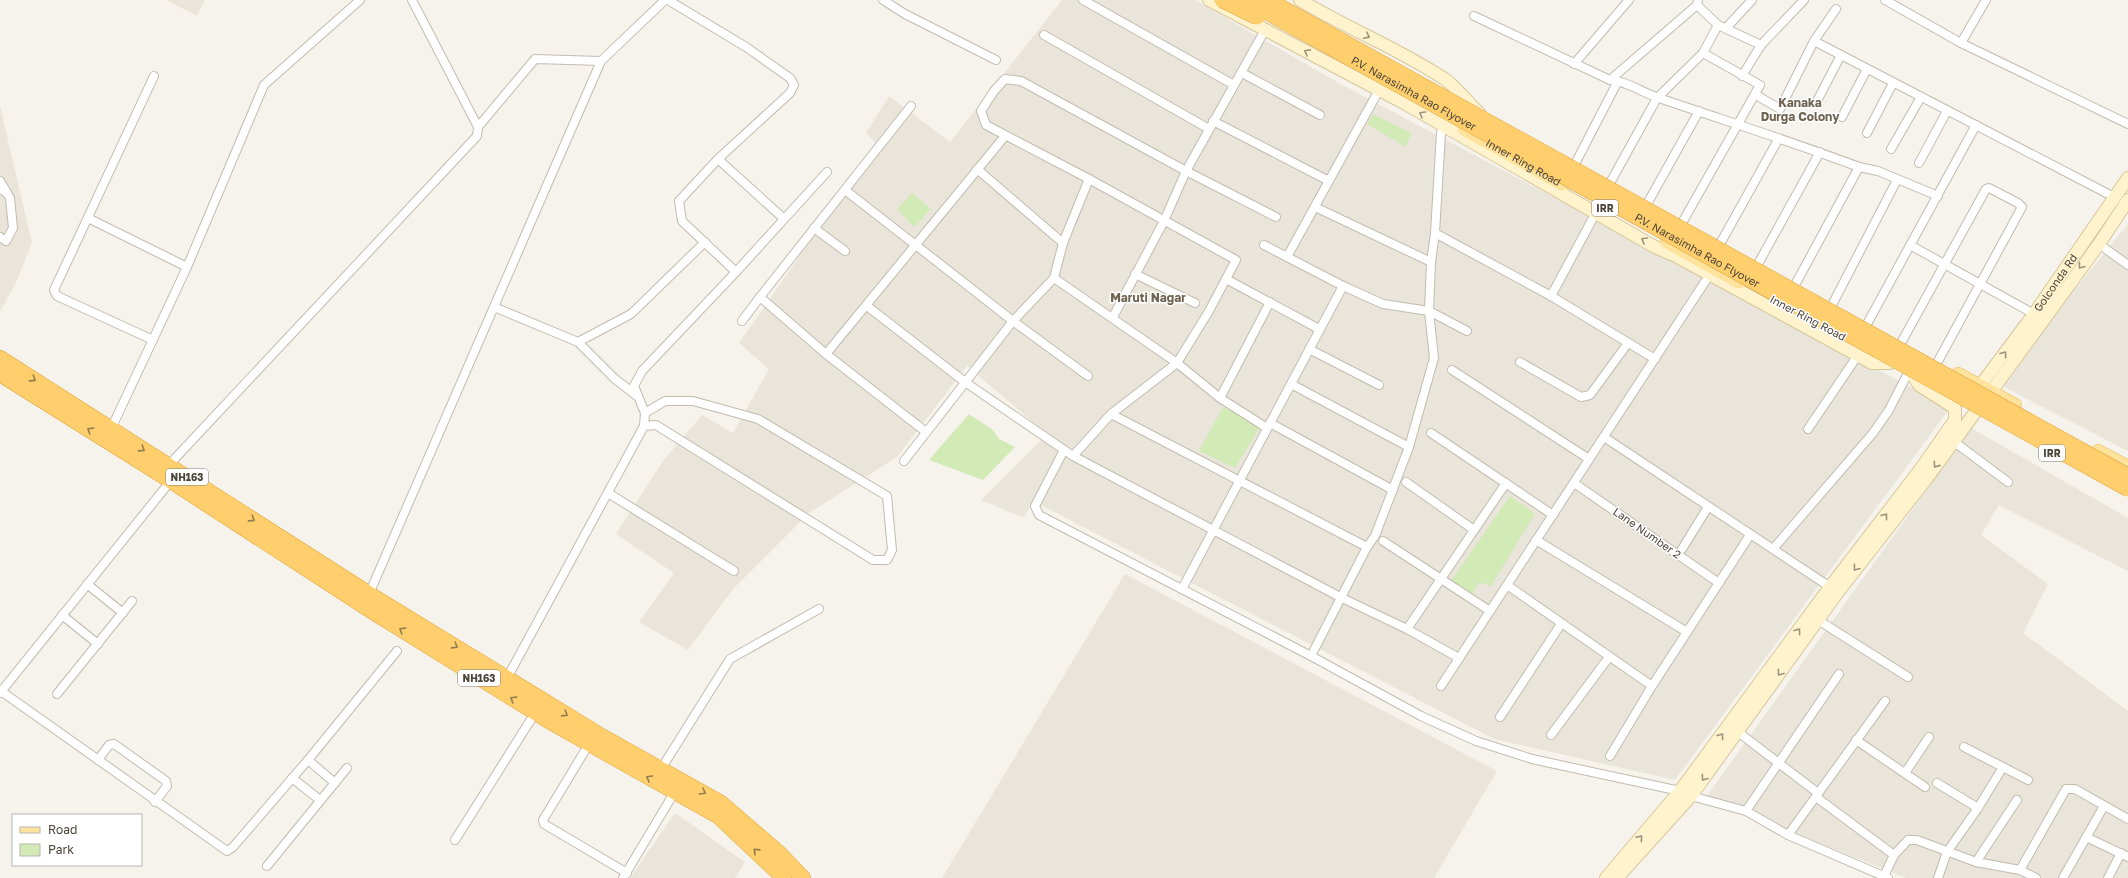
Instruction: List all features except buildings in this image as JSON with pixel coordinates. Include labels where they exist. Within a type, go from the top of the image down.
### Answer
[{"type":"highway","points":[[1222,0],[1408,83]]},
{"type":"highway","name":"P.V. Narasimha Rao Flyover","points":[[1245,0],[1408,83],[2128,469]]},
{"type":"highway","name":"P.V. Narasimha Rao Flyover","points":[[1268,0],[1408,83],[2128,489]]},
{"type":"highway","points":[[1285,0],[1408,83]]},
{"type":"highway","name":"NH163","points":[[0,358],[111,429],[170,473],[370,610],[536,713],[674,793],[718,816],[784,878]]},
{"type":"highway","name":"NH163","points":[[0,374],[170,473],[507,678],[602,738],[722,803],[779,853],[803,878]]},
{"type":"main road","name":"Inner Ring Road","points":[[1237,0],[1385,80],[1444,121],[1583,196],[1598,209],[1712,272],[1911,374],[2128,495]]},
{"type":"main road","name":"Inner Ring Road","points":[[1276,0],[1329,24],[1479,114],[1610,183],[2068,435]]},
{"type":"main road","points":[[1583,196],[1594,175]]},
{"type":"main road","name":"IRR","points":[[2068,435],[2128,469]]},
{"type":"main road","points":[[2057,456],[2068,435]]},
{"type":"street","points":[[111,429],[187,266],[264,85],[360,0]]},
{"type":"street","points":[[412,0],[478,127]]},
{"type":"street","points":[[369,594],[601,61],[665,0]]},
{"type":"street","points":[[668,0],[746,47],[790,78],[794,85],[790,93],[718,159],[679,201],[682,221],[736,272]]},
{"type":"street","points":[[882,0],[905,14],[996,60]]},
{"type":"street","points":[[1083,0],[1234,85]]},
{"type":"street","points":[[1210,0],[1379,90],[1444,121],[1598,209],[1552,296]]},
{"type":"street","points":[[1300,0],[1329,24]]},
{"type":"street","points":[[1574,64],[1629,0]]},
{"type":"street","points":[[1610,183],[1657,98],[1703,53],[1722,26],[1752,0]]},
{"type":"street","points":[[1742,76],[1761,45],[1804,0]]},
{"type":"street","points":[[1885,0],[1961,43],[2128,124]]},
{"type":"street","points":[[1961,43],[1984,1]]},
{"type":"street","points":[[1575,164],[1614,80],[1698,2],[1722,26],[1761,45]]},
{"type":"street","points":[[1756,95],[1780,109],[1814,41],[1836,9]]},
{"type":"street","points":[[1474,16],[1574,64],[1657,98],[1739,124],[1859,167],[1878,171],[1938,196]]},
{"type":"street","points":[[1113,318],[1164,221],[1186,171],[1265,30]]},
{"type":"street","points":[[1044,35],[1209,129]]},
{"type":"street","points":[[1814,41],[2114,197]]},
{"type":"street","points":[[1682,223],[1756,95],[1760,85],[1703,53]]},
{"type":"street","points":[[1817,101],[1841,55]]},
{"type":"street","points":[[397,651],[308,760],[233,847],[226,851],[0,692],[88,584],[170,473],[477,136],[478,127],[535,59],[601,61]]},
{"type":"street","points":[[1842,117],[1867,69]]},
{"type":"street","points":[[1242,72],[1320,115]]},
{"type":"street","points":[[153,340],[57,296],[54,290],[154,76]]},
{"type":"street","points":[[1073,456],[1112,414],[1177,363],[1236,260],[1089,179],[986,125],[981,111],[994,91],[1005,79],[1021,81],[1186,171],[1276,217]]},
{"type":"street","points":[[1868,133],[1893,83]]},
{"type":"street","points":[[1287,257],[1379,90]]},
{"type":"street","points":[[1891,149],[1921,97]]},
{"type":"street","points":[[742,321],[911,106]]},
{"type":"street","points":[[1647,204],[1699,111]]},
{"type":"street","points":[[1919,164],[1947,111]]},
{"type":"street","points":[[1213,121],[1329,181]]},
{"type":"street","points":[[1311,656],[1367,547],[1375,536],[1409,447],[1434,358],[1429,311],[1431,262],[1435,234],[1444,121]]},
{"type":"street","points":[[1867,324],[1976,125]]},
{"type":"street","points":[[826,354],[867,306],[1005,136]]},
{"type":"street","points":[[1720,244],[1779,138]]},
{"type":"street","points":[[1758,264],[1820,152]]},
{"type":"street","points":[[718,159],[783,218]]},
{"type":"street","points":[[1795,285],[1859,167]]},
{"type":"street","points":[[977,169],[1063,243]]},
{"type":"street","points":[[507,678],[644,426],[645,413],[634,386],[642,371],[736,272],[783,218],[827,172]]},
{"type":"street","name":"Golconda Rd","points":[[1986,389],[2034,314],[2128,178]]},
{"type":"street","points":[[904,461],[1013,322],[1054,278],[1063,243],[1089,179]]},
{"type":"street","points":[[1832,305],[1897,180]]},
{"type":"street","points":[[0,181],[3,191],[10,198],[13,228],[6,241],[0,237]]},
{"type":"street","points":[[1901,343],[1986,189],[1989,188],[2018,203],[2022,207],[1937,363]]},
{"type":"street","points":[[846,190],[1013,322],[1088,376]]},
{"type":"street","name":"Golconda Rd","points":[[1986,389],[2099,244],[2128,200]]},
{"type":"street","points":[[1315,207],[1431,262]]},
{"type":"street","points":[[88,218],[187,266]]},
{"type":"street","points":[[814,228],[845,251]]},
{"type":"street","points":[[1435,234],[1552,296],[1655,359]]},
{"type":"street","points":[[578,342],[631,314],[705,242]]},
{"type":"street","points":[[2099,244],[2128,265]]},
{"type":"street","points":[[1264,245],[1343,286],[1383,304],[1429,311],[1467,331]]},
{"type":"street","points":[[1910,245],[2034,314]]},
{"type":"street","points":[[1441,686],[1712,272],[1872,363],[1890,363]]},
{"type":"street","points":[[1135,274],[1195,303]]},
{"type":"street","points":[[1054,278],[1177,363],[1220,398],[1268,425],[1393,490]]},
{"type":"street","points":[[1226,279],[1319,329]]},
{"type":"street","points":[[1182,589],[1343,286]]},
{"type":"street","points":[[760,297],[826,354],[926,432]]},
{"type":"street","points":[[1220,398],[1270,302]]},
{"type":"street","points":[[867,306],[966,382],[1073,456],[1342,598],[1407,629],[1459,658]]},
{"type":"street","points":[[494,307],[578,342],[615,379],[637,396]]},
{"type":"street","points":[[1520,362],[1581,397],[1590,395],[1628,343]]},
{"type":"street","points":[[1309,349],[1379,385]]},
{"type":"street","points":[[1808,429],[1858,355]]},
{"type":"street","points":[[1452,370],[1589,459]]},
{"type":"street","points":[[1606,878],[1680,791],[1830,587],[1920,470],[1955,420],[1955,408],[1919,385],[1911,374],[1874,433],[1773,549]]},
{"type":"street","points":[[1291,384],[1409,447]]},
{"type":"street","points":[[644,426],[656,425],[873,560],[887,560],[892,550],[887,496],[758,419],[693,401],[664,401],[645,413]]},
{"type":"street","points":[[1617,878],[1691,796],[1818,620],[1873,546],[1927,478],[1976,411]]},
{"type":"street","points":[[1112,414],[1367,547]]},
{"type":"street","points":[[1430,433],[1506,482],[1553,515]]},
{"type":"street","points":[[1604,437],[1830,587]]},
{"type":"street","points":[[1953,441],[2008,482]]},
{"type":"street","points":[[1064,450],[1035,506],[1039,515],[1311,656],[1421,716],[1476,741],[1532,760],[1680,791],[1691,796],[1746,810],[1788,835],[1886,877],[1894,855],[1908,840],[1917,840],[1976,862],[2020,870],[2036,878]]},
{"type":"street","points":[[1406,482],[1474,530]]},
{"type":"street","points":[[1407,629],[1506,482]]},
{"type":"street","name":"Lane Number 2","points":[[1574,483],[1719,583]]},
{"type":"street","points":[[608,493],[734,571]]},
{"type":"street","points":[[1682,549],[1708,507]]},
{"type":"street","points":[[1610,756],[1652,686],[1750,535]]},
{"type":"street","points":[[1536,540],[1687,632]]},
{"type":"street","points":[[1383,541],[1490,611]]},
{"type":"street","points":[[88,584],[123,614]]},
{"type":"street","points":[[1507,585],[1652,686]]},
{"type":"street","points":[[57,694],[132,602]]},
{"type":"street","points":[[660,769],[730,659],[819,609]]},
{"type":"street","points":[[62,615],[98,644]]},
{"type":"street","points":[[1818,620],[1908,678]]},
{"type":"street","points":[[1500,717],[1561,624]]},
{"type":"street","points":[[1551,735],[1610,658]]},
{"type":"street","points":[[1746,810],[1839,674]]},
{"type":"street","points":[[1788,835],[1884,701]]},
{"type":"street","points":[[455,840],[536,713]]},
{"type":"street","points":[[1738,732],[1778,762],[1817,795],[1894,855]]},
{"type":"street","points":[[1904,773],[1929,737]]},
{"type":"street","points":[[1856,740],[1925,787]]},
{"type":"street","points":[[98,760],[108,745],[114,744],[160,777],[167,784],[156,802]]},
{"type":"street","points":[[589,744],[543,820],[544,824],[625,875],[674,793]]},
{"type":"street","points":[[1964,747],[2028,780]]},
{"type":"street","points":[[308,760],[335,783]]},
{"type":"street","points":[[1938,878],[1947,852],[1978,808],[2003,767]]},
{"type":"street","points":[[267,866],[347,768]]},
{"type":"street","points":[[292,778],[320,800]]},
{"type":"street","points":[[1937,783],[1978,808]]},
{"type":"street","points":[[2020,870],[2066,789],[2075,789],[2128,819]]},
{"type":"street","points":[[1976,862],[2017,800]]},
{"type":"street","points":[[2063,878],[2104,806]]},
{"type":"street","points":[[2086,837],[2124,855],[2108,878]]},
{"type":"shaded area","points":[[166,0],[205,0],[197,16]]},
{"type":"shaded area","points":[[1062,0],[1195,0],[1337,82],[1950,408],[1675,780],[1494,739],[1033,501],[1024,518],[981,500],[1047,434],[967,366],[897,457],[809,513],[734,588],[688,650],[639,622],[674,573],[616,534],[663,461],[702,415],[733,433],[769,369],[739,343],[877,145],[866,133],[889,96],[950,142]]},
{"type":"shaded area","points":[[0,106],[32,243],[15,285],[0,311]]},
{"type":"shaded area","points":[[2128,224],[2128,451],[2004,387],[2058,310]]},
{"type":"shaded area","points":[[1971,428],[2128,518],[2128,571],[1999,505],[1981,535],[2048,584],[2023,633],[2128,711],[2128,878],[1906,878],[1706,797]]},
{"type":"shaded area","points":[[1125,574],[1497,771],[1434,878],[942,878]]},
{"type":"shaded area","points":[[675,813],[745,862],[735,878],[630,878]]},
{"type":"green space","points":[[1373,114],[1411,133],[1406,147],[1367,124]]},
{"type":"green space","points":[[912,193],[931,209],[914,227],[897,209]]},
{"type":"green space","points":[[1223,407],[1260,427],[1235,468],[1199,451]]},
{"type":"green space","points":[[969,414],[993,430],[999,439],[1015,447],[983,480],[929,460]]},
{"type":"green space","points":[[1510,496],[1535,514],[1491,586],[1479,582],[1471,596],[1451,581]]},
{"type":"district","name":"Kanaka Durga Colony","points":[[1800,110]]},
{"type":"district","name":"Maruti Nagar","points":[[1148,298]]}]
